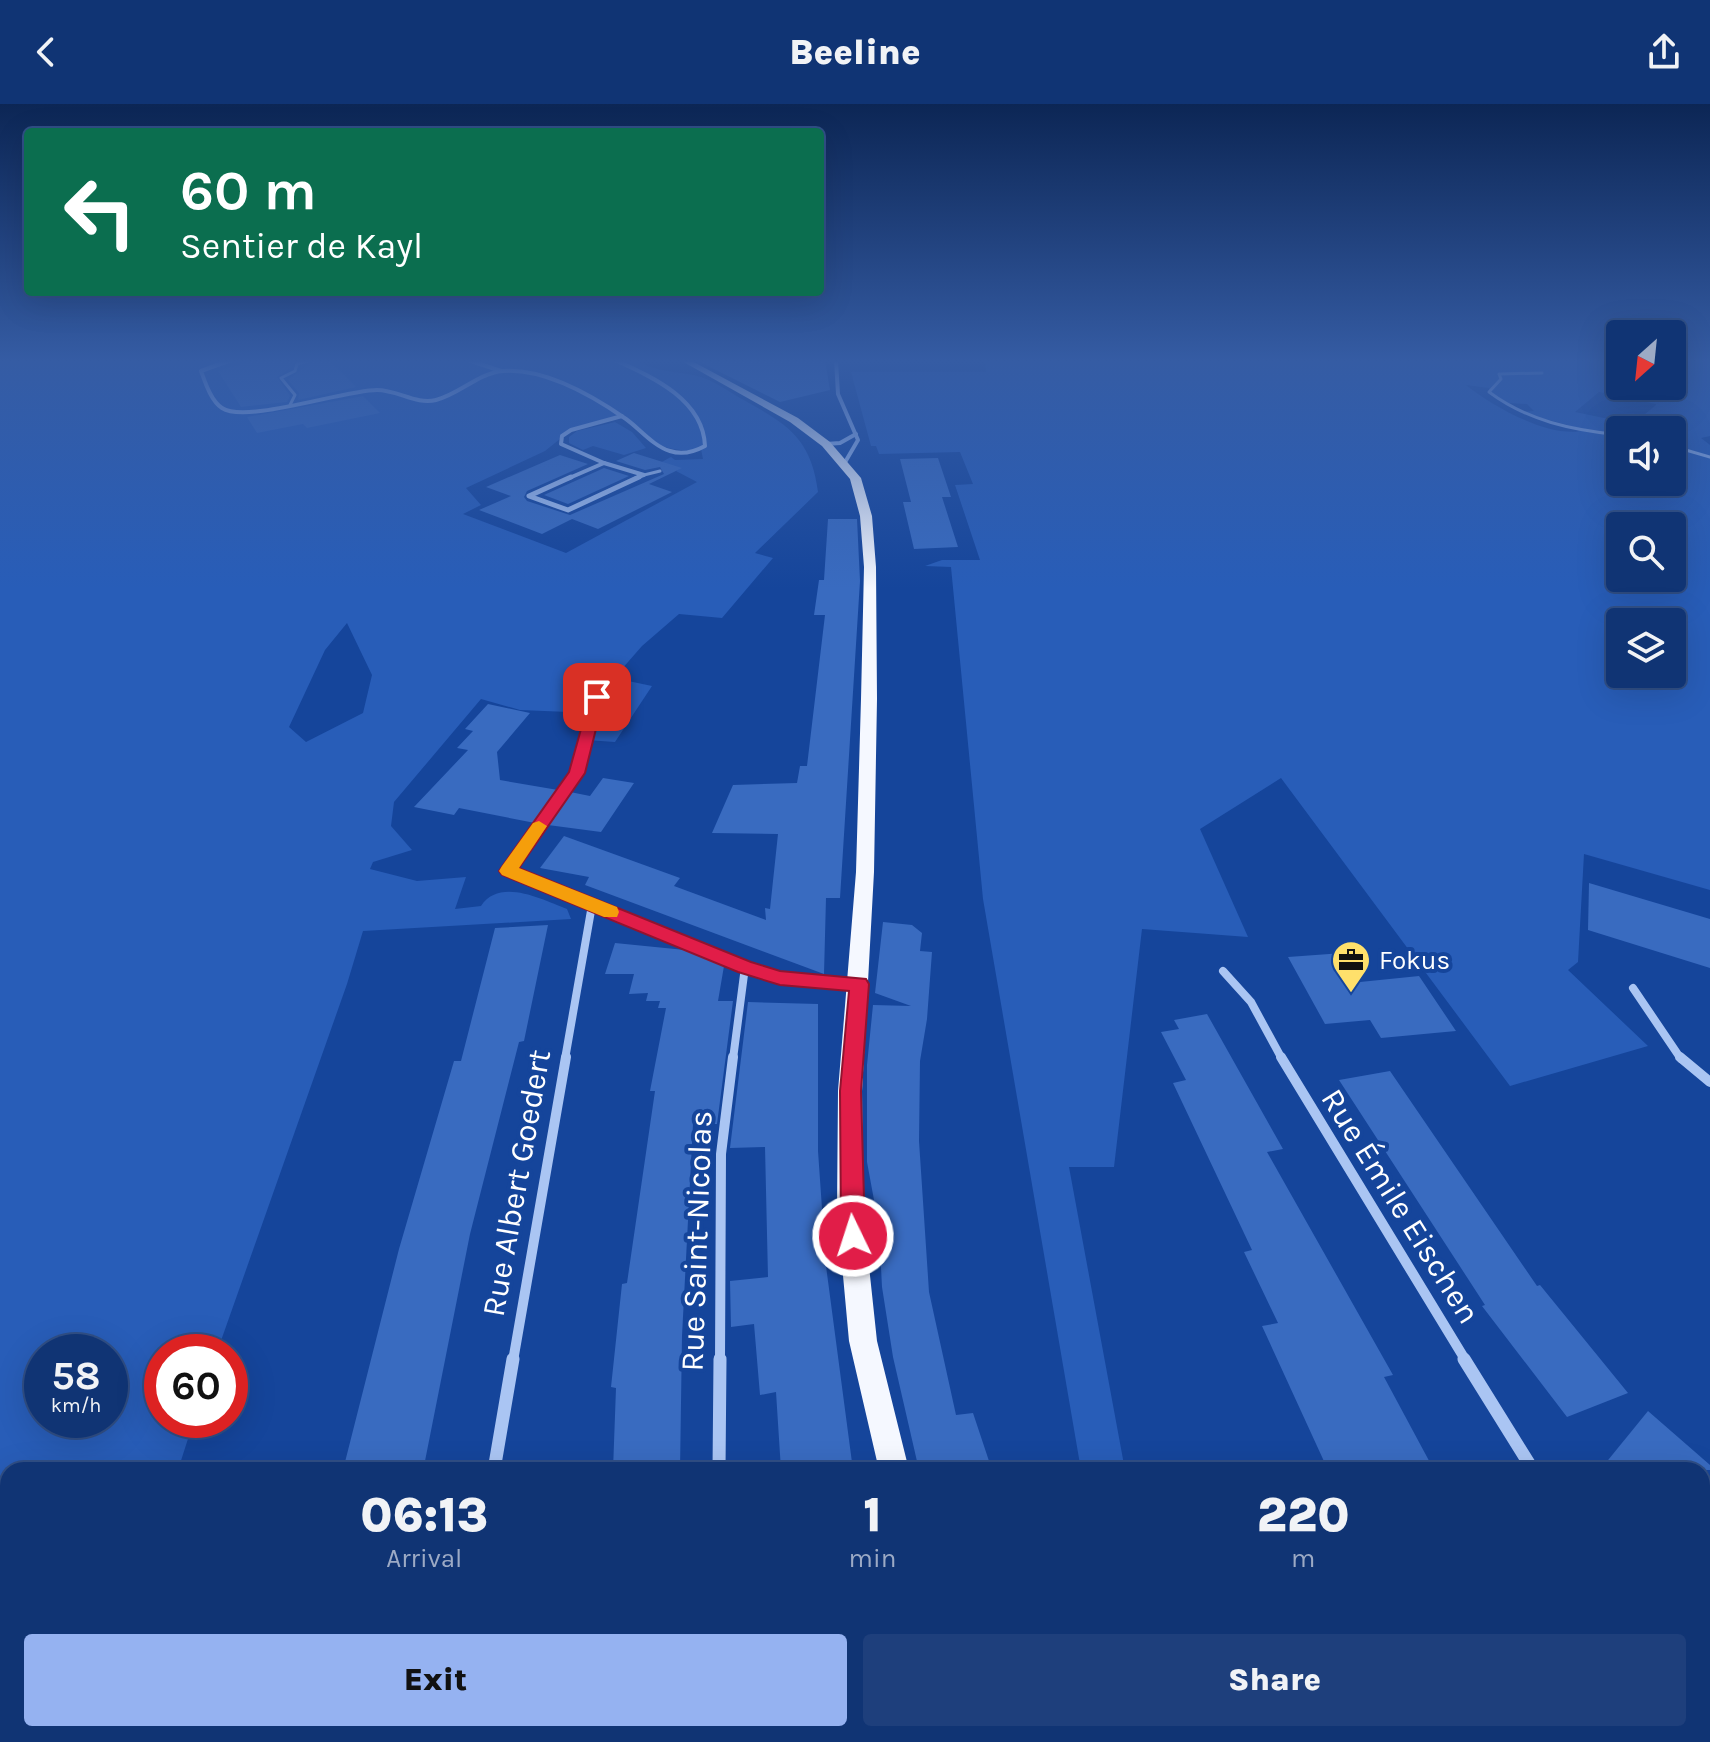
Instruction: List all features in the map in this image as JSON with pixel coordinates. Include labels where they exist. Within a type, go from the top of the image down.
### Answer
[{"type":"main road","points":[[818,436],[839,451],[855,478],[866,516],[870,567],[868,762],[859,984],[850,1091],[850,1210],[863,1341],[892,1462]]},
{"type":"street","points":[[562,436],[561,444],[570,450],[644,475]]},
{"type":"street","points":[[650,436],[670,451],[692,451],[701,449],[707,442],[705,436]]},
{"type":"street","points":[[839,451],[840,443],[852,436]]},
{"type":"street","points":[[839,451],[854,436]]},
{"type":"street","points":[[606,462],[529,496],[568,510],[644,475]]},
{"type":"street","points":[[508,871],[745,967],[780,978],[859,984]]},
{"type":"street","name":"Rue Albert Goedert","points":[[495,1462],[592,905]]},
{"type":"street","name":"Rue Saint-Nicolas","points":[[719,1462],[721,1154],[745,967]]},
{"type":"street","name":"Rue Émile Eischen","points":[[1223,971],[1251,1002],[1305,1101],[1528,1462]]},
{"type":"street","points":[[1633,988],[1682,1060],[1710,1082]]},
{"type":"lane","points":[[1686,450],[1710,457]]},
{"type":"lane","points":[[644,475],[660,471]]},
{"type":"lane","points":[[508,871],[577,773],[597,697]]},
{"type":"shaded area","points":[[0,436],[563,436],[545,451],[466,488],[481,505],[463,514],[566,553],[697,482],[676,471],[680,468],[656,465],[671,457],[675,460],[703,459],[701,449],[676,450],[647,436],[796,436],[809,457],[818,492],[755,553],[773,558],[722,618],[679,614],[642,646],[614,678],[652,686],[615,742],[586,740],[593,713],[520,710],[481,699],[394,802],[391,826],[412,850],[373,862],[370,869],[417,881],[466,877],[455,909],[481,906],[489,897],[499,893],[522,893],[567,909],[571,919],[363,931],[223,1334],[144,1334],[144,1438],[188,1438],[181,1462],[0,1462]],"holes":[[[347,623],[372,675],[363,713],[306,742],[289,727],[325,650]]]},
{"type":"shaded area","points":[[636,436],[646,448],[624,455],[593,446],[583,450],[569,443],[569,437]]},
{"type":"shaded area","points":[[868,436],[1606,436],[1606,496],[1686,496],[1686,436],[1708,436],[1701,438],[1710,445],[1710,890],[1584,854],[1578,962],[1568,970],[1648,1046],[1510,1086],[1281,778],[1200,829],[1248,937],[1142,929],[1114,1167],[1069,1167],[1124,1462],[1080,1462],[983,899],[951,567],[925,566],[942,560],[980,560],[955,485],[973,484],[960,452],[879,454],[876,446],[871,446]]},
{"type":"building","points":[[634,453],[682,468],[649,484],[672,492],[598,529],[572,519],[542,534],[479,510],[511,496],[486,487],[560,455],[588,464],[527,491],[524,497],[527,501],[570,515],[664,474],[660,467],[645,470],[616,461]]},
{"type":"building","points":[[938,458],[951,497],[942,497],[958,547],[914,549],[903,502],[911,502],[900,459]]},
{"type":"building","points":[[604,468],[629,476],[568,504],[544,495]]},
{"type":"building","points":[[828,519],[857,519],[860,581],[840,898],[826,898],[824,974],[585,885],[589,877],[540,868],[564,836],[680,878],[674,886],[766,920],[765,908],[770,909],[778,834],[712,833],[733,785],[797,783],[800,766],[807,766],[825,615],[814,615],[819,580],[824,580]]},
{"type":"building","points":[[488,704],[530,713],[497,752],[500,780],[558,790],[535,823],[459,808],[454,815],[414,807],[468,750],[457,748],[473,731],[465,729]]},
{"type":"building","points":[[603,778],[634,783],[601,832],[548,825],[570,792],[590,796]]},
{"type":"building","points":[[1589,883],[1710,919],[1710,968],[1588,930]]},
{"type":"building","points":[[883,922],[912,925],[922,933],[920,951],[932,952],[920,1061],[919,1141],[929,1292],[956,1415],[973,1413],[989,1462],[917,1462],[893,1357],[882,1287],[879,1227],[867,1162],[867,1065],[873,1005],[911,1006],[875,993]]},
{"type":"building","points":[[548,925],[524,1041],[519,1042],[470,1234],[425,1462],[345,1462],[399,1249],[454,1061],[461,1061],[495,928]]},
{"type":"building","points":[[615,943],[685,950],[724,966],[718,1001],[733,1001],[717,1124],[693,1124],[682,1336],[680,1462],[613,1462],[616,1388],[611,1387],[622,1284],[627,1283],[655,1091],[650,1091],[666,1008],[658,1008],[660,1001],[646,1001],[648,993],[629,994],[634,974],[605,974]]},
{"type":"building","points":[[1343,953],[1360,982],[1419,976],[1456,1031],[1381,1038],[1370,1020],[1325,1024],[1288,957]]},
{"type":"building","points":[[748,1002],[818,1004],[818,1151],[826,1266],[852,1462],[780,1462],[776,1392],[760,1395],[754,1324],[731,1327],[730,1281],[768,1277],[765,1147],[730,1148]]},
{"type":"building","points":[[1207,1014],[1283,1149],[1267,1152],[1393,1375],[1384,1377],[1430,1462],[1324,1462],[1262,1326],[1278,1323],[1244,1252],[1252,1250],[1173,1083],[1186,1080],[1161,1032],[1179,1029],[1174,1020]]},
{"type":"building","points":[[1390,1071],[1537,1286],[1540,1285],[1628,1393],[1567,1417],[1482,1306],[1485,1305],[1339,1080]]},
{"type":"building","points":[[1648,1411],[1707,1462],[1607,1462]]},
{"type":"slow traffic","points":[[539,826],[508,871],[610,912]]},
{"type":"place","name":"Fokus","points":[[1351,994]]},
{"type":"route","points":[[597,697],[577,773],[508,871],[745,967],[780,978],[859,984],[850,1091],[850,1210],[853,1236]]}]
